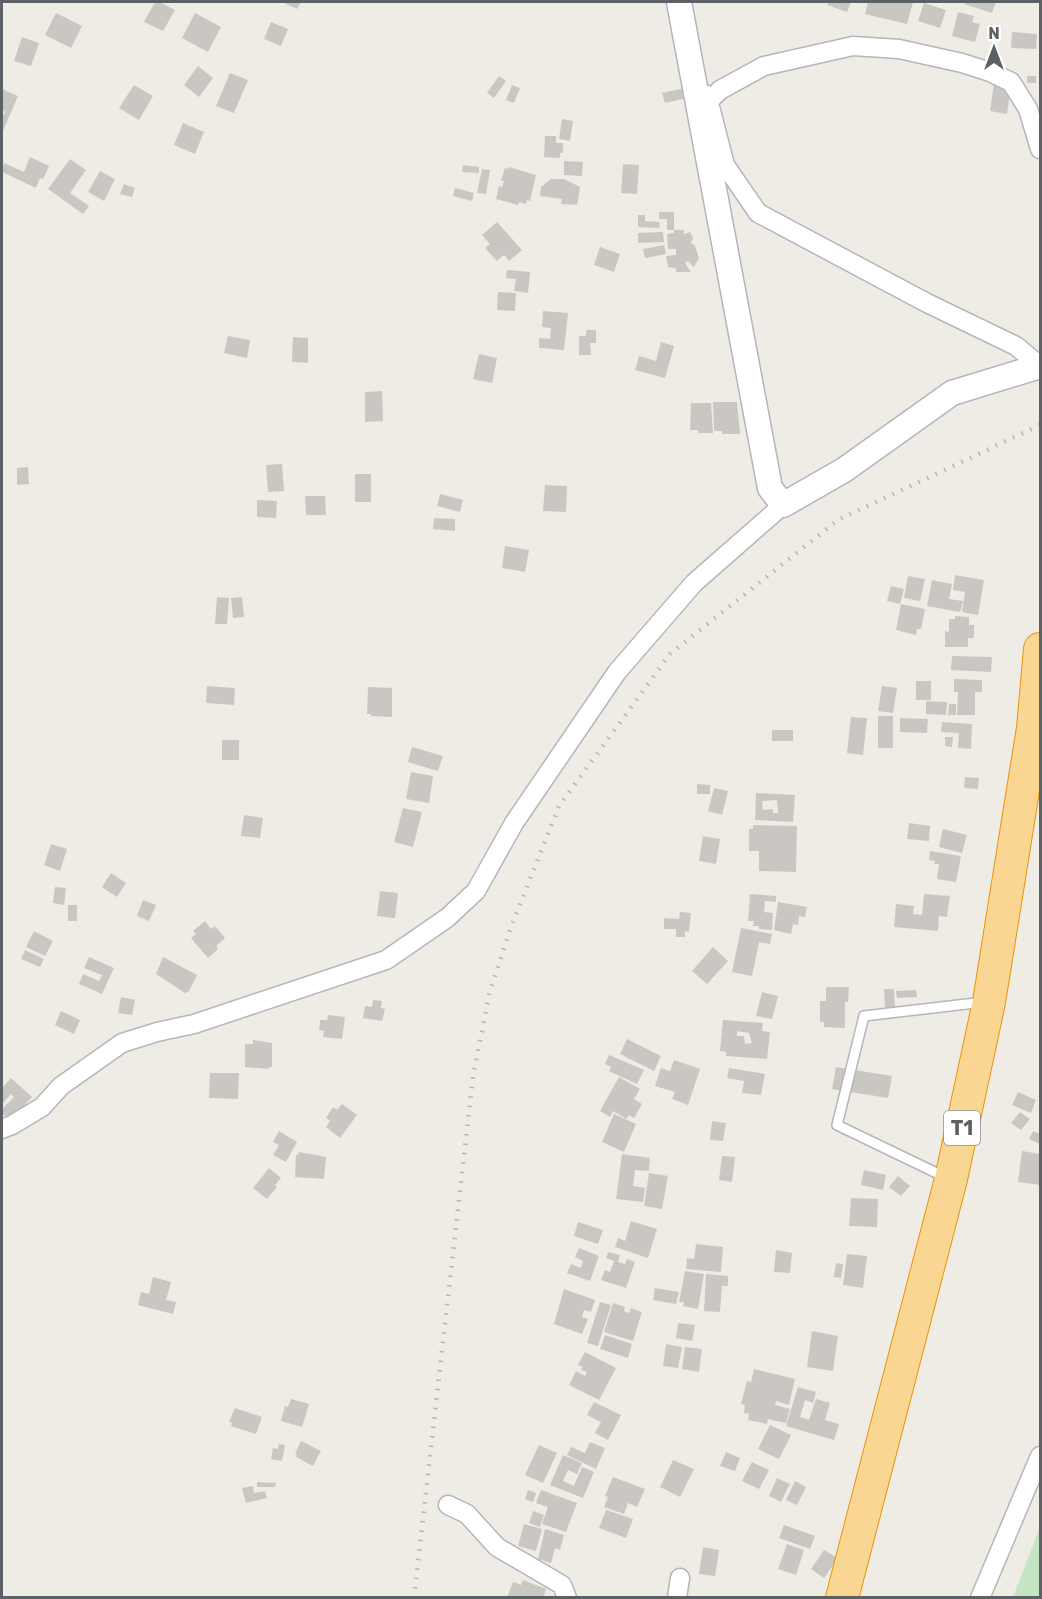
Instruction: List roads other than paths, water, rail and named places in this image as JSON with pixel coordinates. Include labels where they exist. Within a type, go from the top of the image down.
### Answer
[{"type":"highway","name":"T1","points":[[842,1598],[951,1179],[989,1002],[1033,728],[1041,649]]},
{"type":"street","points":[[680,2],[770,488],[783,505]]},
{"type":"street","points":[[690,2],[699,62],[725,165],[758,213],[917,298],[1016,346],[1040,366]]},
{"type":"street","points":[[709,101],[720,90],[764,66],[853,46],[899,49],[962,63],[1011,82],[1028,109],[1041,149]]},
{"type":"street","points":[[2,1129],[42,1107],[61,1086],[122,1043],[194,1024],[386,960],[447,918],[476,891],[514,823],[617,672],[694,584],[783,505],[844,470],[952,393],[1040,366]]},
{"type":"street","points":[[980,1598],[1041,1456]]},
{"type":"street","points":[[448,1504],[467,1514],[496,1547],[562,1585],[567,1598]]},
{"type":"street","points":[[677,1598],[680,1578]]},
{"type":"lane","points":[[951,1179],[837,1125],[864,1016],[989,1002]]},
{"type":"railway","points":[[414,1598],[473,1076],[490,991],[511,927],[559,806],[670,654],[838,520],[1040,425]]}]
